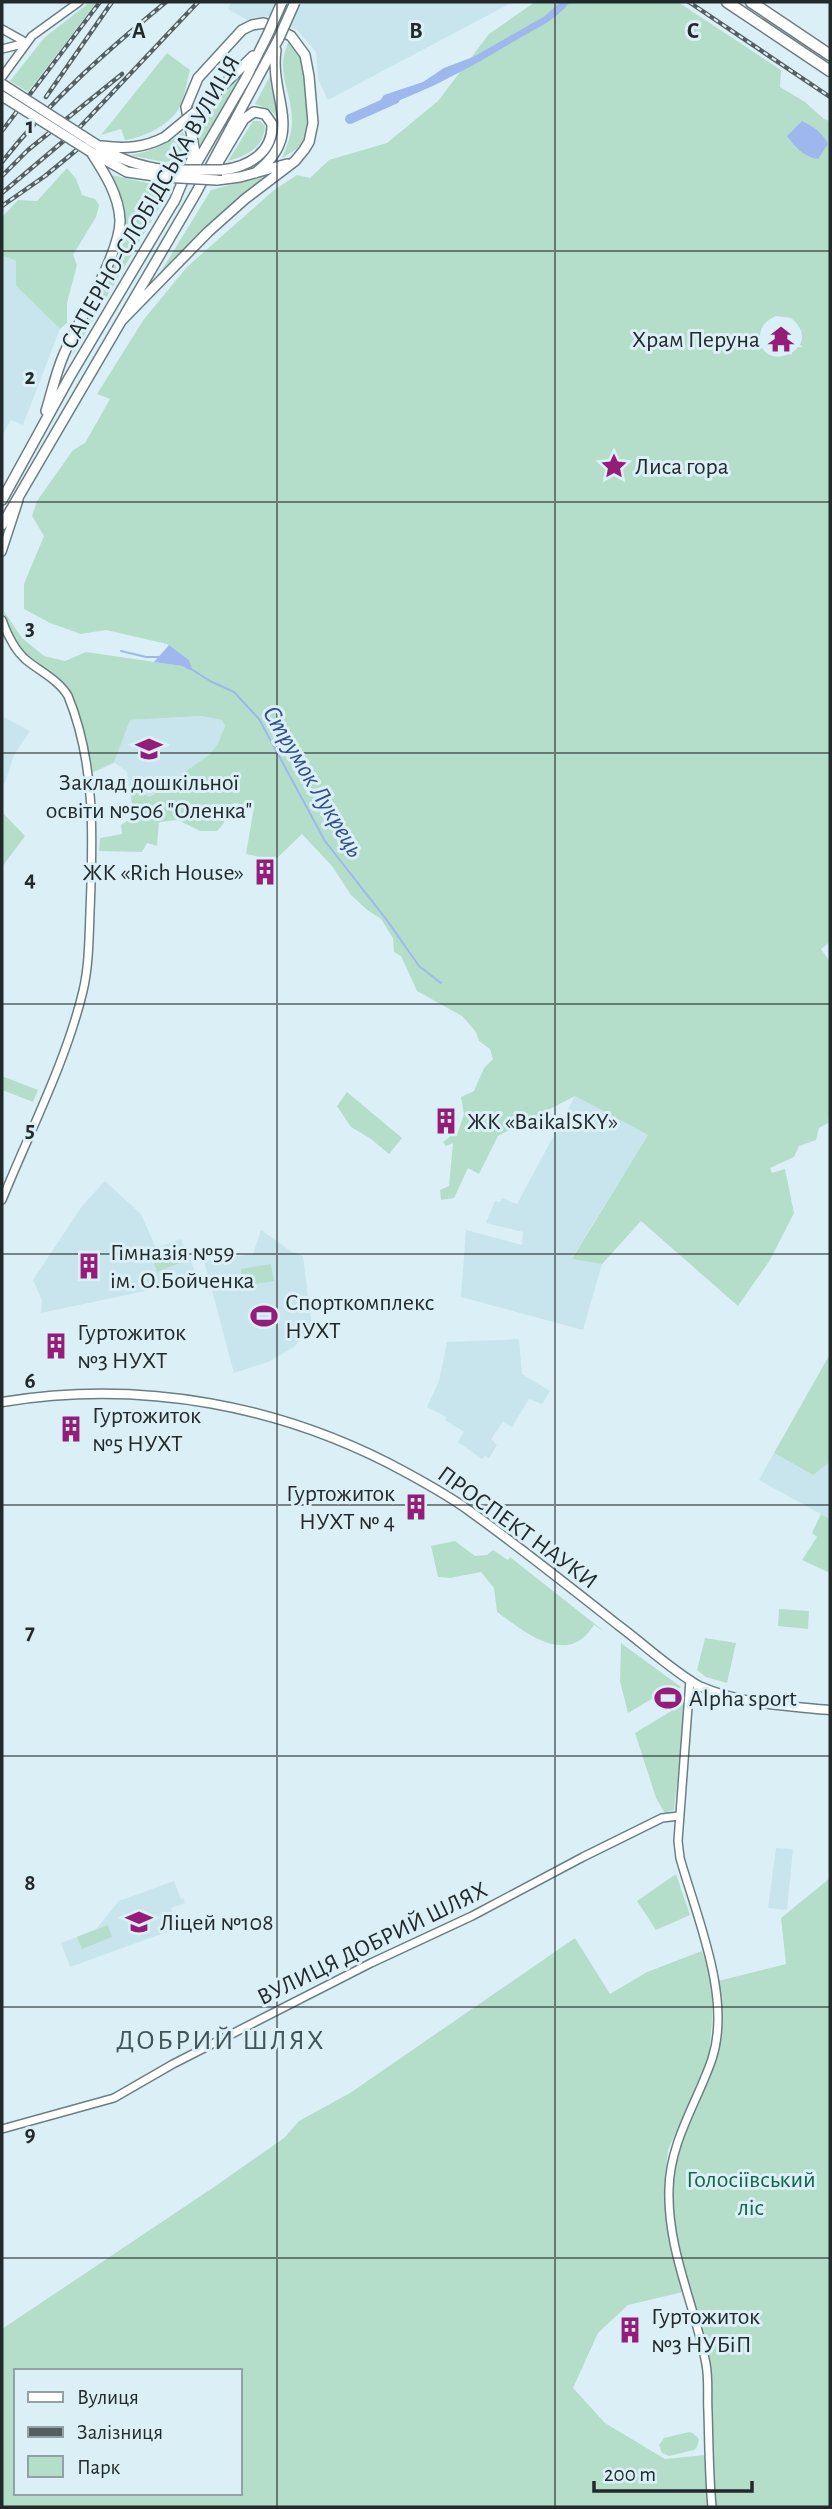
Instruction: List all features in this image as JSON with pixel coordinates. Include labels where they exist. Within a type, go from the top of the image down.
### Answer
[{"type":"highway","points":[[727,2],[830,71]]},
{"type":"highway","points":[[751,2],[830,55]]},
{"type":"main road","name":"САПЕРНО-СЛОБІДСЬКА ВУЛИЦЯ","points":[[2,500],[209,144],[264,44],[282,2]]},
{"type":"main road","name":"САПЕРНО-СЛОБІДСЬКА ВУЛИЦЯ","points":[[2,525],[196,193],[278,41],[295,2]]},
{"type":"main road","points":[[122,320],[244,199],[295,161],[309,142],[313,123],[305,55],[298,42],[285,32],[264,23],[242,30],[193,85],[186,107],[195,152],[174,202]]},
{"type":"main road","points":[[277,167],[271,163],[280,145],[284,122],[275,77],[274,61],[278,41]]},
{"type":"main road","points":[[2,96],[94,148],[121,149],[153,143],[165,137],[199,108],[264,44]]},
{"type":"main road","points":[[2,84],[127,172],[217,180],[255,173],[295,161]]},
{"type":"main road","points":[[164,174],[222,170],[251,163],[271,138],[272,124],[265,114],[254,112],[244,119],[221,158],[196,193]]},
{"type":"main road","points":[[37,436],[60,362],[113,251],[120,229],[118,207],[94,148]]},
{"type":"main road","points":[[255,173],[273,157]]},
{"type":"main road","name":"ПРОСПЕКТ НАУКИ","points":[[2,1402],[37,1396],[88,1394],[170,1396],[260,1413],[342,1441],[393,1465],[469,1510],[690,1680],[735,1698],[830,1710]]},
{"type":"street","points":[[2,76],[38,31],[79,2]]},
{"type":"street","points":[[2,29],[27,43]]},
{"type":"street","points":[[2,49],[27,43]]},
{"type":"street","name":"САПЕРНО-СЛОБІДСЬКА ВУЛИЦЯ","points":[[2,552],[22,489]]},
{"type":"street","points":[[2,620],[20,653],[68,696],[88,773],[92,836],[88,954],[83,991],[50,1087],[2,1200]]},
{"type":"street","points":[[690,1680],[677,1831],[680,1858],[716,1981],[717,2022],[713,2058],[673,2154],[669,2189],[671,2230],[677,2259],[698,2326],[707,2369],[712,2507]]},
{"type":"street","name":"ВУЛИЦЯ ДОБРИЙ ШЛЯХ","points":[[2,2130],[114,2098],[173,2064],[371,1963],[465,1919],[662,1818],[679,1815]]},
{"type":"shaded area","points":[[231,2],[513,2],[328,100],[318,79],[316,52],[297,30],[268,16],[247,20],[228,9]]},
{"type":"shaded area","points":[[2,255],[16,261],[16,286],[60,329],[23,425],[11,420],[2,436]]},
{"type":"shaded area","name":"Заклад дошкільної освіти №506 \"Оленка\"","points":[[76,713],[129,720],[201,716],[222,720],[225,726],[210,754],[150,797],[129,786],[127,772],[115,763],[90,774]]},
{"type":"shaded area","points":[[2,716],[30,731],[14,755],[5,783],[2,784]]},
{"type":"shaded area","points":[[575,1096],[648,1135],[572,1258],[602,1264],[583,1330],[461,1297],[466,1230],[522,1245],[523,1232],[486,1223],[495,1201],[500,1202],[502,1198],[517,1204]]},
{"type":"shaded area","points":[[105,1181],[141,1214],[156,1248],[181,1239],[195,1271],[150,1290],[41,1313],[42,1300],[33,1280],[82,1206]]},
{"type":"shaded area","points":[[261,1230],[292,1252],[303,1256],[312,1327],[294,1347],[268,1362],[234,1373],[204,1261],[253,1254]]},
{"type":"shaded area","points":[[519,1339],[522,1374],[550,1391],[542,1404],[529,1399],[512,1427],[503,1422],[491,1439],[497,1445],[489,1458],[485,1456],[482,1459],[458,1442],[464,1432],[445,1420],[446,1417],[427,1407],[439,1381],[447,1342]]},
{"type":"shaded area","points":[[774,1453],[813,1475],[830,1462],[830,1519],[759,1480]]},
{"type":"shaded area","points":[[776,1848],[793,1849],[787,1910],[768,1908]]},
{"type":"shaded area","name":"Ліцей №108","points":[[174,1881],[185,1903],[171,1908],[178,1928],[70,1967],[61,1943],[96,1929],[119,1901]]},
{"type":"green space","points":[[90,2],[97,2],[28,92],[10,81],[45,37]]},
{"type":"green space","points":[[535,2],[678,2],[781,70],[780,87],[830,121],[830,942],[821,949],[830,962],[830,1110],[828,1123],[819,1128],[816,1140],[799,1146],[794,1157],[770,1168],[772,1173],[785,1169],[794,1213],[770,1260],[738,1306],[641,1221],[602,1264],[572,1259],[648,1135],[575,1096],[498,1136],[479,1174],[468,1168],[454,1198],[441,1200],[440,1190],[449,1186],[453,1143],[446,1146],[443,1142],[454,1133],[457,1135],[464,1114],[461,1097],[474,1091],[484,1068],[493,1059],[490,1049],[479,1041],[476,1032],[462,1016],[417,991],[401,956],[394,952],[393,938],[381,919],[351,895],[332,866],[302,834],[275,860],[246,854],[254,807],[235,803],[228,806],[224,823],[217,831],[200,831],[178,820],[159,822],[157,846],[147,843],[142,852],[99,851],[100,838],[122,834],[121,825],[134,817],[129,786],[150,797],[210,754],[225,726],[222,720],[201,716],[130,720],[114,762],[93,772],[75,703],[66,687],[25,653],[11,633],[3,610],[22,638],[44,656],[65,661],[86,652],[182,666],[189,670],[189,660],[167,644],[106,630],[81,634],[50,623],[24,609],[24,584],[44,536],[32,516],[37,501],[73,450],[85,443],[110,399],[97,394],[144,319],[188,266],[274,190],[297,175],[310,178],[329,160],[387,143],[438,101],[489,34]],"holes":[[[776,316],[791,318],[800,329],[802,339],[797,348],[789,354],[770,355],[763,349],[760,337],[763,327]]]},
{"type":"green space","points":[[289,41],[298,51],[304,67],[308,124],[302,144],[282,158],[292,126],[283,72]]},
{"type":"green space","points":[[167,53],[190,70],[177,111],[158,128],[141,136],[125,140],[121,129],[101,135]]},
{"type":"green space","points":[[270,76],[279,119],[269,109],[255,104]]},
{"type":"green space","points":[[238,80],[201,146],[193,124]]},
{"type":"green space","points":[[253,121],[260,121],[265,126],[258,145],[248,153],[228,161]]},
{"type":"green space","points":[[183,132],[189,150],[187,160],[164,162],[129,155],[158,147]]},
{"type":"green space","points":[[67,168],[76,179],[82,195],[95,199],[99,205],[96,217],[73,255],[77,265],[67,303],[67,323],[60,329],[16,286],[16,261],[2,255],[2,217],[18,200],[37,201]]},
{"type":"green space","points":[[111,175],[152,184],[154,188],[171,188],[70,359],[121,251],[124,212]]},
{"type":"green space","points":[[267,175],[201,231],[160,273],[211,190]]},
{"type":"green space","points":[[2,812],[25,836],[2,867]]},
{"type":"green space","points":[[2,1076],[38,1090],[33,1102],[2,1090]]},
{"type":"green space","points":[[347,1092],[402,1138],[389,1154],[351,1127],[337,1106]]},
{"type":"green space","points":[[176,1246],[182,1262],[157,1272],[151,1255]]},
{"type":"green space","points":[[271,1264],[274,1281],[243,1286],[241,1269]]},
{"type":"green space","points":[[830,1354],[830,1462],[813,1475],[774,1453]]},
{"type":"green space","points":[[821,1514],[830,1519],[830,1573],[802,1560],[817,1537],[812,1533]]},
{"type":"green space","points":[[455,1541],[475,1556],[487,1555],[493,1550],[508,1560],[510,1557],[605,1632],[594,1625],[583,1638],[572,1644],[561,1645],[526,1633],[497,1612],[494,1588],[481,1572],[450,1578],[438,1577],[431,1546]]},
{"type":"green space","points":[[779,1609],[809,1611],[808,1629],[778,1626]]},
{"type":"green space","points":[[705,1638],[736,1643],[727,1683],[706,1677],[697,1670]]},
{"type":"green space","points":[[621,1643],[681,1687],[677,1690],[672,1687],[628,1713],[620,1681]]},
{"type":"green space","points":[[686,1702],[674,1810],[665,1813],[656,1798],[635,1733]]},
{"type":"green space","points":[[676,1874],[690,1915],[656,1930],[637,1901]]},
{"type":"green space","name":"Голосіївський ліс","points":[[830,1878],[830,2507],[714,2507],[708,2368],[673,2230],[671,2189],[674,2154],[714,2058],[718,1981],[786,1964],[781,1918]]},
{"type":"green space","points":[[108,1925],[112,1937],[82,1949],[77,1937]]},
{"type":"green space","points":[[575,1938],[610,1994],[647,1972],[702,1951],[712,1982],[709,2056],[668,2150],[664,2190],[667,2231],[683,2292],[628,2305],[598,2333],[573,2388],[605,2423],[665,2459],[705,2455],[708,2507],[2,2507],[2,2329],[284,2138],[299,2121],[350,2093]]},
{"type":"green space","points":[[689,2432],[699,2439],[694,2450],[669,2456],[662,2453],[659,2445],[664,2438]]},
{"type":"water","points":[[560,2],[570,2],[546,23],[470,67],[387,105],[380,101],[384,95],[423,82],[444,68],[473,57],[545,16]]},
{"type":"water","points":[[802,121],[817,130],[828,144],[818,159],[800,151],[787,136]]},
{"type":"water","points":[[169,645],[189,660],[192,669],[154,662]]},
{"type":"waterway","points":[[350,119],[395,99]]},
{"type":"waterway","name":"Струмок Лукрець","points":[[121,651],[146,657],[160,657]]},
{"type":"waterway","name":"Струмок Лукрець","points":[[191,669],[234,692],[259,719],[325,841],[419,966],[441,983]]},
{"type":"railway","points":[[2,131],[100,2]]},
{"type":"railway","points":[[46,97],[112,2]]},
{"type":"railway","points":[[2,162],[80,78],[166,2]]},
{"type":"railway","points":[[2,193],[79,128],[198,2]]},
{"type":"railway","points":[[689,2],[830,97]]},
{"type":"railway","points":[[2,176],[28,150],[122,74]]},
{"type":"railway","points":[[2,206],[79,148]]},
{"type":"place","name":"Храм Перуна","points":[[781,339]]},
{"type":"place","name":"Лиса гора","points":[[614,466]]},
{"type":"place","name":"Заклад дошкільної освіти №506 \"Оленка\"","points":[[149,749]]},
{"type":"place","name":"ЖК «Rich House»","points":[[265,872]]},
{"type":"place","name":"ЖК «BaikalSKY»","points":[[446,1121]]},
{"type":"place","name":"Гімназія №59 ім. О.Бойченка","points":[[89,1266]]},
{"type":"place","name":"Спорткомплекс НУХТ","points":[[264,1316]]},
{"type":"place","name":"Гуртожиток №3 НУХТ","points":[[56,1346]]},
{"type":"place","name":"Гуртожиток №5 НУХТ","points":[[71,1429]]},
{"type":"place","name":"Гуртожиток НУХТ № 4","points":[[416,1507]]},
{"type":"place","name":"Alpha sport","points":[[668,1698]]},
{"type":"place","name":"Ліцей №108","points":[[139,1922]]},
{"type":"place","name":"Гуртожиток №3 НУБіП","points":[[630,2330]]},
{"type":"district","name":"ДОБРИЙ ШЛЯХ","points":[[221,2039]]}]
